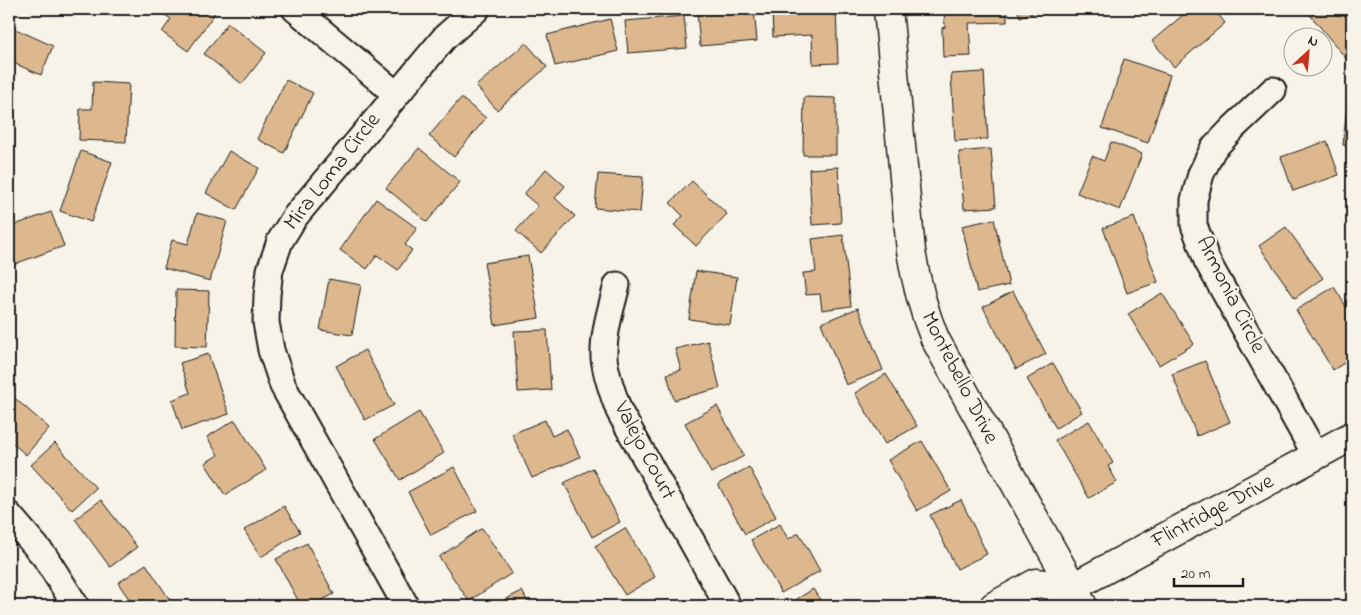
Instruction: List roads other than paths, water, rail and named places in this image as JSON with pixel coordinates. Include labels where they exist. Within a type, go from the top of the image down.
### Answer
[{"type":"street","points":[[295,9],[396,94]]},
{"type":"street","name":"Mira Loma Circle","points":[[406,606],[283,386],[271,350],[266,322],[270,270],[280,241],[294,218],[445,37],[477,9]]},
{"type":"street","name":"Montebello Drive","points":[[888,9],[911,251],[916,284],[923,309],[935,339],[1072,600]]},
{"type":"street","name":"Armonia Circle","points":[[1273,90],[1213,149],[1201,174],[1194,200],[1194,224],[1207,261],[1316,456]]},
{"type":"street","name":"Valejo Court","points":[[617,285],[605,333],[604,358],[619,411],[728,606]]},
{"type":"street","name":"Flintridge Drive","points":[[1072,600],[1352,436]]},
{"type":"street","points":[[9,515],[45,557],[76,606]]},
{"type":"street","points":[[994,606],[1036,582],[1072,600]]}]
